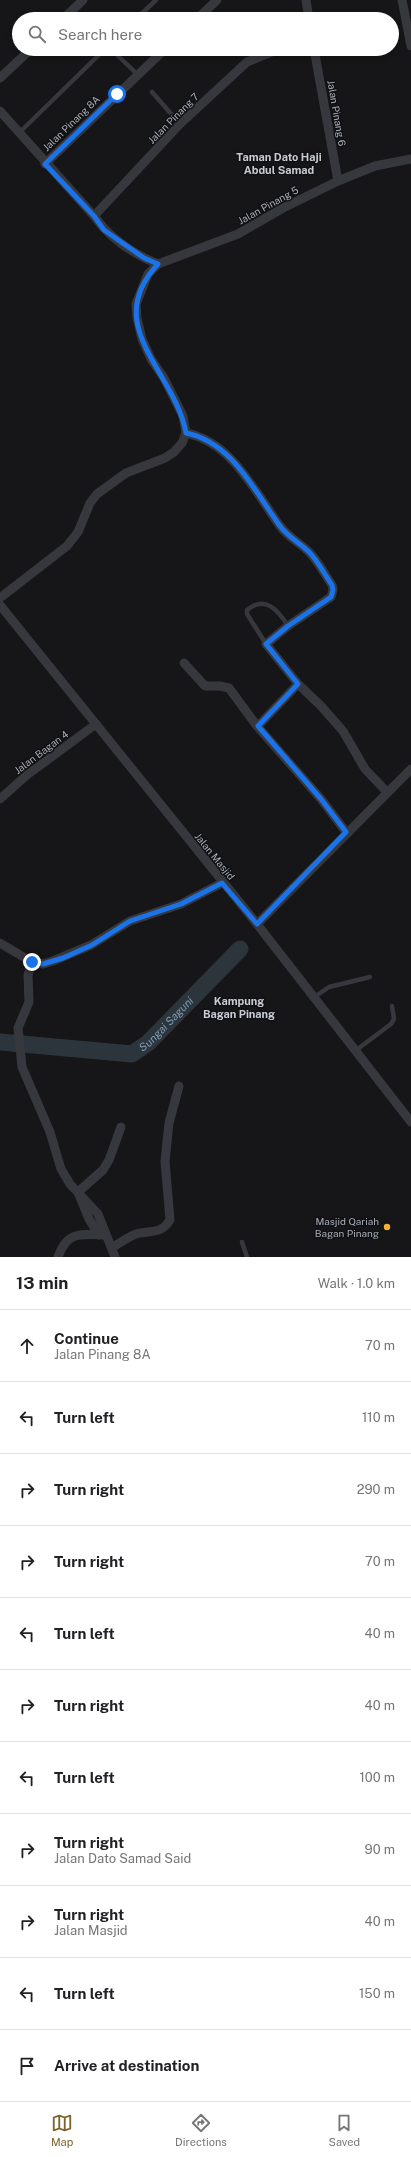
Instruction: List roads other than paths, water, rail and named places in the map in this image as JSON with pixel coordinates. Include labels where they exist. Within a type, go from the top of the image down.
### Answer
[{"type":"street","points":[[70,12],[83,0]]},
{"type":"street","points":[[204,12],[217,0]]},
{"type":"street","points":[[306,0],[308,12]]},
{"type":"street","points":[[402,0],[411,46]]},
{"type":"street","points":[[0,78],[24,56]]},
{"type":"street","name":"Jalan Pinang 8A","points":[[45,164],[157,56]]},
{"type":"street","name":"Jalan Pinang 7","points":[[94,216],[180,124],[247,62],[262,56]]},
{"type":"street","name":"Jalan Pinang 6","points":[[315,56],[338,181]]},
{"type":"street","points":[[0,111],[20,132],[45,164],[94,216],[104,230],[144,258],[158,264],[148,274],[136,304],[137,318],[142,339],[148,352],[164,378],[183,416],[186,433],[182,443],[174,452],[165,458],[126,473],[98,494],[90,503],[78,532],[66,546],[0,598]]},
{"type":"street","name":"Jalan Pinang 5","points":[[158,264],[238,234],[283,208],[338,181],[375,166],[411,159]]},
{"type":"street","points":[[186,433],[210,443],[233,461],[251,482],[280,527],[309,552],[332,585],[333,590],[331,597],[288,626],[266,644],[298,684],[321,706],[343,731],[365,770],[387,792]]},
{"type":"street","name":"Jalan Masjid","points":[[0,605],[222,883],[257,924],[355,1051],[408,1112],[411,1122]]},
{"type":"street","points":[[184,663],[205,686],[220,686],[229,688],[258,726],[321,799],[346,832]]},
{"type":"street","points":[[258,726],[298,684]]},
{"type":"street","name":"Jalan Bagan 4","points":[[0,799],[27,775],[96,724]]},
{"type":"street","points":[[257,924],[346,832],[411,769]]},
{"type":"street","points":[[0,944],[32,962],[43,964],[63,958],[92,945],[130,921],[181,904],[222,883]]},
{"type":"street","points":[[32,962],[28,975],[29,1002],[20,1021],[18,1036],[22,1067],[50,1132],[61,1169],[70,1184],[98,1214],[102,1235],[113,1247],[115,1257]]},
{"type":"street","points":[[113,1247],[136,1234],[147,1234],[159,1230],[167,1225],[170,1220],[165,1161],[169,1123],[179,1086]]},
{"type":"street","points":[[78,1192],[103,1170],[109,1160],[121,1127]]},
{"type":"street","points":[[58,1257],[66,1241],[74,1235],[102,1235]]},
{"type":"lane","points":[[143,12],[156,0]]},
{"type":"lane","points":[[20,132],[98,56]]},
{"type":"lane","points":[[118,56],[137,74]]},
{"type":"lane","points":[[152,92],[180,124]]},
{"type":"lane","points":[[266,644],[247,614],[247,610],[261,603],[267,604],[274,608],[288,626]]},
{"type":"lane","points":[[313,998],[329,987],[370,977]]},
{"type":"lane","points":[[355,1051],[391,1024],[394,1019],[392,1006]]},
{"type":"lane","points":[[242,1242],[247,1257]]},
{"type":"waterway","name":"Sungai Saguni","points":[[0,1042],[132,1054],[148,1043],[240,949]]},
{"type":"place","name":"Masjid Qariah Bagan Pinang","points":[[387,1227]]},
{"type":"district","name":"Taman Dato Haji Abdul Samad","points":[[279,163]]},
{"type":"district","name":"Kampung Bagan Pinang","points":[[239,1007]]}]
